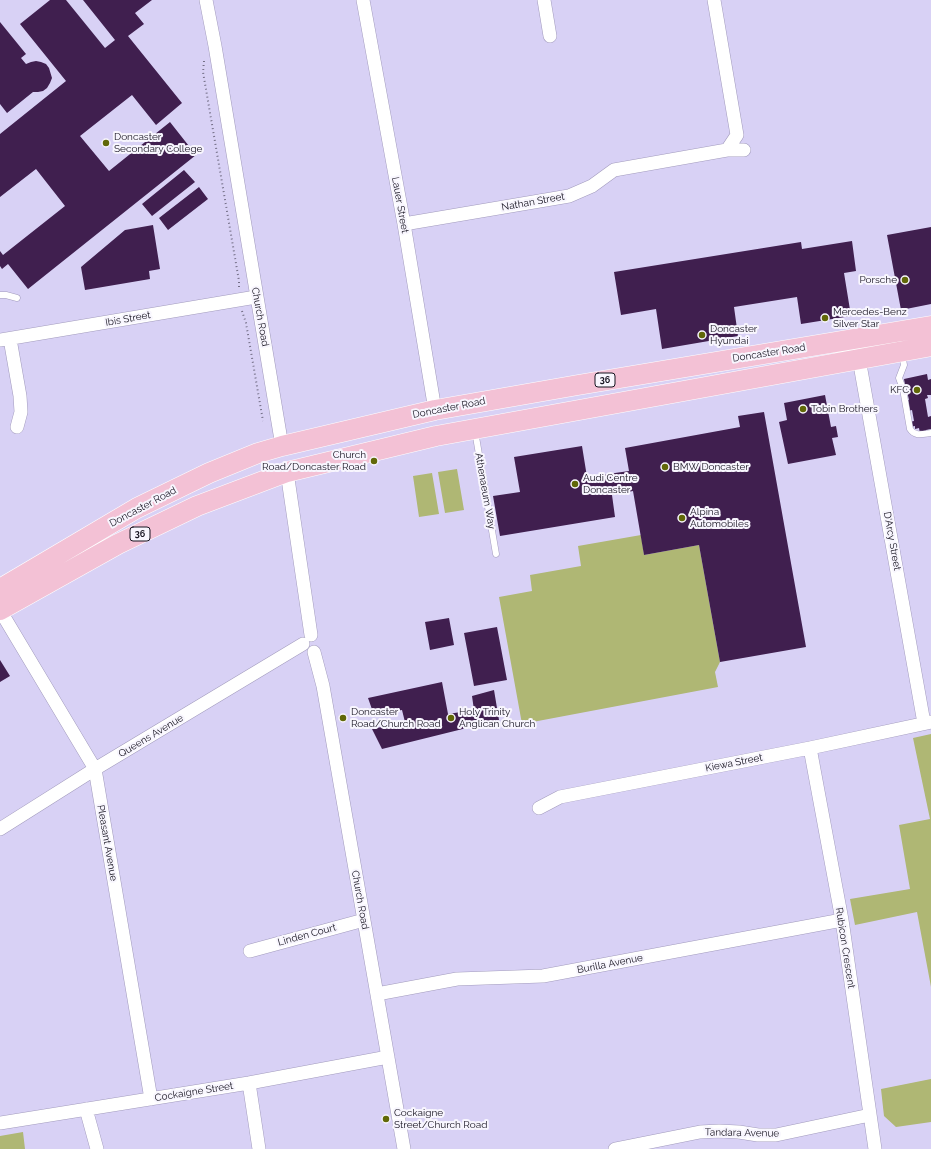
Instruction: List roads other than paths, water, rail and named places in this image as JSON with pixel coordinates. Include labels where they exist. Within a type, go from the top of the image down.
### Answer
[{"type":"main road","name":"Doncaster Road","points":[[0,589],[137,508],[216,470],[258,453],[282,446],[435,410],[931,326]]},
{"type":"main road","name":"36","points":[[0,610],[118,544],[197,506],[287,472],[436,436],[931,346]]},
{"type":"main road","points":[[578,385],[582,409]]},
{"type":"main road","name":"Church Road","points":[[282,446],[287,472]]},
{"type":"street","name":"Church Road","points":[[206,0],[282,446]]},
{"type":"street","name":"Lauer Street","points":[[364,0],[435,410]]},
{"type":"street","points":[[544,0],[550,36]]},
{"type":"street","points":[[714,0],[737,135],[727,150]]},
{"type":"street","name":"Nathan Street","points":[[404,224],[569,196],[592,186],[614,170],[727,150],[744,150]]},
{"type":"street","name":"Ibis Street","points":[[5,340],[256,297]]},
{"type":"street","points":[[5,340],[20,396],[18,427]]},
{"type":"street","name":"D'Arcy Street","points":[[859,359],[928,723]]},
{"type":"street","name":"Church Road","points":[[287,472],[307,640],[304,648],[308,652],[314,652],[323,686],[404,1149]]},
{"type":"street","name":"Pleasant Avenue","points":[[0,610],[95,769],[151,1099]]},
{"type":"street","name":"Queens Avenue","points":[[0,829],[95,769],[307,640]]},
{"type":"street","name":"Kiewa Street","points":[[539,808],[560,797],[810,748],[928,723]]},
{"type":"street","name":"Rubicon Crescent","points":[[810,748],[842,920],[875,1149]]},
{"type":"street","name":"Linden Court","points":[[250,951],[364,920]]},
{"type":"street","name":"Burilla Avenue","points":[[377,994],[457,979],[543,976],[842,920]]},
{"type":"street","name":"Cockaigne Street","points":[[0,1123],[249,1083],[388,1057]]},
{"type":"street","points":[[249,1083],[259,1149]]},
{"type":"street","points":[[86,1109],[97,1149]]},
{"type":"street","name":"Tandara Avenue","points":[[615,1149],[700,1132],[726,1131],[758,1135],[776,1135],[870,1115]]},
{"type":"lane","points":[[0,295],[17,298]]},
{"type":"lane","points":[[902,351],[904,365],[899,378],[903,389],[910,429],[918,435],[931,433]]},
{"type":"lane","name":"Athenaeum Way","points":[[475,429],[496,554]]},
{"type":"place","name":"Doncaster Secondary College","points":[[106,143]]},
{"type":"place","name":"Porsche","points":[[905,280]]},
{"type":"place","name":"Mercedes-Benz Silver Star","points":[[825,318]]},
{"type":"place","name":"Doncaster Hyundai","points":[[702,335]]},
{"type":"place","name":"KFC","points":[[917,390]]},
{"type":"place","name":"Tobin Brothers","points":[[803,409]]},
{"type":"place","name":"Church Road/Doncaster Road","points":[[374,461]]},
{"type":"place","name":"BMW Doncaster","points":[[665,467]]},
{"type":"place","name":"Audi Centre Doncaster","points":[[575,484]]},
{"type":"place","name":"Alpina Automobiles","points":[[682,518]]},
{"type":"place","name":"Doncaster Road/Church Road","points":[[343,718]]},
{"type":"place","name":"Holy Trinity Anglican Church","points":[[451,718]]},
{"type":"place","name":"Cockaigne Street/Church Road","points":[[386,1119]]}]
